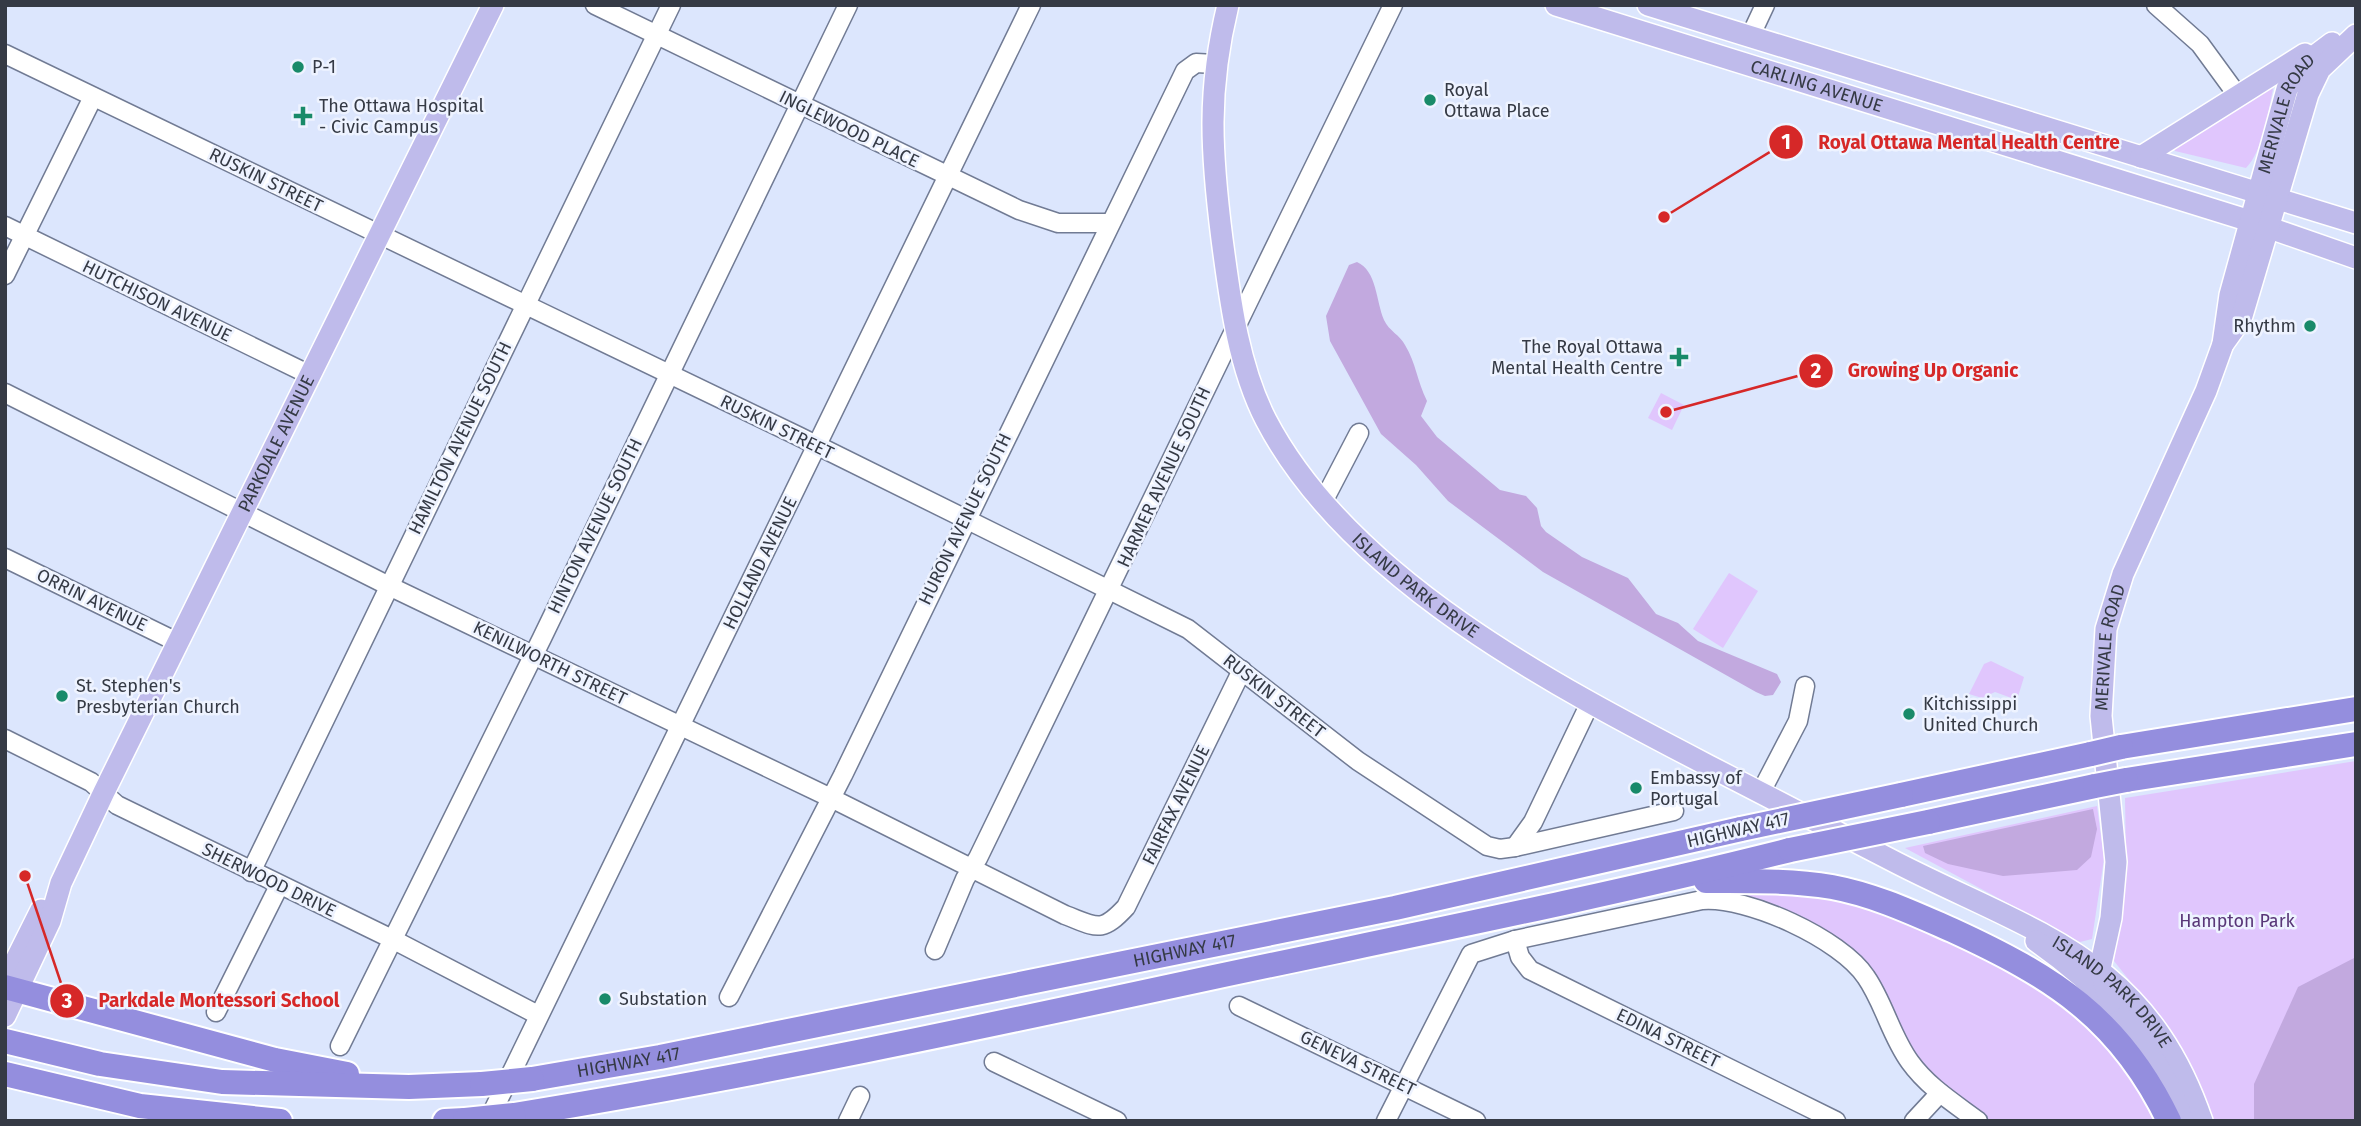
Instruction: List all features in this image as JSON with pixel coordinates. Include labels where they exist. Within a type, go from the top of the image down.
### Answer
[{"type":"highway","name":"HIGHWAY 417","points":[[6,1041],[100,1063],[222,1082],[409,1087],[532,1079],[660,1057],[1395,908],[1741,828],[2121,747],[2356,709]]},
{"type":"highway","points":[[466,1120],[655,1092],[1663,882],[1790,850],[2095,786],[2356,744]]},
{"type":"highway","points":[[1663,882],[1767,881],[1849,891],[1915,913],[2003,954],[2059,986],[2102,1021],[2133,1058],[2169,1121]]},
{"type":"highway","points":[[10,986],[275,1060],[409,1087]]},
{"type":"highway","points":[[5,1074],[140,1106],[281,1121]]},
{"type":"highway","points":[[548,1121],[655,1092]]},
{"type":"main road","name":"PARKDALE AVENUE","points":[[5,1016],[10,986],[50,921],[61,883],[104,792],[494,5]]},
{"type":"main road","name":"ISLAND PARK DRIVE","points":[[1228,5],[1215,64],[1212,113],[1217,201],[1237,323],[1251,382],[1261,410],[1289,459],[1323,502],[1372,550],[1447,611],[1511,656],[1590,703],[1978,904],[2052,937],[2101,968],[2124,990],[2160,1036],[2188,1084],[2202,1121]]},
{"type":"main road","name":"CARLING AVENUE","points":[[1648,5],[2356,223]]},
{"type":"main road","name":"CARLING AVENUE","points":[[1564,6],[2260,224],[2356,258]]},
{"type":"main road","name":"MERIVALE ROAD","points":[[2268,196],[2287,89],[2304,64],[2333,42],[2356,34]]},
{"type":"main road","name":"MERIVALE ROAD","points":[[2101,968],[2111,918],[2116,862],[2101,716],[2106,629],[2123,574],[2208,386],[2223,344],[2225,315],[2315,77],[2356,34]]},
{"type":"main road","points":[[2141,157],[2302,55],[2333,42]]},
{"type":"main road","name":"ISLAND PARK DRIVE","points":[[1978,904],[2047,949],[2110,1003],[2157,1063],[2183,1121]]},
{"type":"main road","points":[[2101,968],[2110,1003]]},
{"type":"street","name":"INGLEWOOD PLACE","points":[[595,5],[1018,210],[1058,223],[1110,223]]},
{"type":"street","name":"HAMILTON AVENUE SOUTH","points":[[251,872],[671,5]]},
{"type":"street","name":"HINTON AVENUE SOUTH","points":[[340,1046],[534,654],[848,5]]},
{"type":"street","name":"HOLLAND AVENUE","points":[[466,1120],[538,1015],[1031,5]]},
{"type":"street","name":"HARMER AVENUE SOUTH","points":[[935,950],[971,868],[1110,591],[1237,323],[1393,5]]},
{"type":"street","points":[[1750,37],[1765,5]]},
{"type":"street","points":[[2156,5],[2200,44],[2238,96]]},
{"type":"street","name":"RUSKIN STREET","points":[[5,54],[817,446],[1188,629],[1358,761],[1487,846],[1500,849],[1516,847],[1674,811]]},
{"type":"street","name":"HURON AVENUE SOUTH","points":[[729,998],[831,798],[965,518],[1187,67],[1196,63],[1215,64]]},
{"type":"street","points":[[5,275],[93,97]]},
{"type":"street","name":"HUTCHISON AVENUE","points":[[5,226],[310,375]]},
{"type":"street","name":"KENILWORTH STREET","points":[[5,393],[389,586],[831,798],[1065,915],[1098,928]]},
{"type":"street","points":[[1323,502],[1359,433]]},
{"type":"street","name":"ORRIN AVENUE","points":[[5,558],[179,643]]},
{"type":"street","name":"FAIRFAX AVENUE","points":[[1098,928],[1107,926],[1126,907],[1242,670]]},
{"type":"street","points":[[1761,792],[1798,721],[1805,686]]},
{"type":"street","points":[[1516,847],[1533,822],[1590,703]]},
{"type":"street","name":"SHERWOOD DRIVE","points":[[5,739],[91,782],[117,805],[392,939],[538,1015]]},
{"type":"street","points":[[216,1012],[279,886]]},
{"type":"street","points":[[1386,1121],[1467,958],[1476,951],[1515,940],[1702,900],[1724,899],[1744,903],[1827,942],[1855,963],[1870,983],[1908,1060],[1940,1094],[1978,1121]]},
{"type":"street","name":"EDINA STREET","points":[[1515,940],[1520,957],[1530,970],[1836,1121]]},
{"type":"street","name":"GENEVA STREET","points":[[1238,1006],[1476,1121]]},
{"type":"street","points":[[994,1062],[1118,1121]]},
{"type":"street","points":[[1914,1121],[1940,1094]]},
{"type":"street","points":[[848,1121],[860,1096]]},
{"type":"green space","points":[[2272,84],[2261,142],[2246,168],[2175,151],[2174,147]]},
{"type":"green space","points":[[1661,393],[1684,405],[1672,430],[1648,418]]},
{"type":"green space","points":[[1729,573],[1758,591],[1723,648],[1693,629]]},
{"type":"green space","points":[[1991,661],[2024,677],[2017,700],[1995,692],[1982,698],[1969,694],[1984,664]]},
{"type":"green space","name":"Hampton Park","points":[[2356,761],[2356,1121],[2212,1121],[2182,1057],[2157,1018],[2114,961],[2126,860],[2125,798]]},
{"type":"green space","points":[[2097,806],[2104,859],[2092,939],[2080,942],[1905,848]]},
{"type":"green space","points":[[1743,891],[1834,895],[1989,952],[2083,1010],[2163,1121],[1971,1121],[1936,1096],[1865,985],[1834,952],[1728,902]]},
{"type":"shaded area","points":[[1357,262],[1369,272],[1386,324],[1409,352],[1427,401],[1421,416],[1437,437],[1500,490],[1526,496],[1537,508],[1541,526],[1546,532],[1582,557],[1628,578],[1656,614],[1678,623],[1698,641],[1777,674],[1781,682],[1773,695],[1765,696],[1756,692],[1543,572],[1448,501],[1416,465],[1381,434],[1330,341],[1326,316],[1349,265]]},
{"type":"shaded area","points":[[2093,809],[2097,829],[2091,857],[2077,870],[2003,876],[1948,864],[1925,853],[1923,846]]},
{"type":"shaded area","points":[[2356,957],[2356,1121],[2254,1121],[2254,1084],[2298,987]]},
{"type":"place","name":"P-1","points":[[298,67]]},
{"type":"place","name":"Royal Ottawa Place","points":[[1430,100]]},
{"type":"place","name":"The Ottawa Hospital - Civic Campus","points":[[303,116]]},
{"type":"place","name":"Royal Ottawa Mental Health Centre","points":[[1664,217]]},
{"type":"place","name":"Rhythm","points":[[2310,326]]},
{"type":"place","name":"The Royal Ottawa Mental Health Centre","points":[[1679,357]]},
{"type":"place","name":"Growing Up Organic","points":[[1666,412]]},
{"type":"place","name":"St. Stephen's Presbyterian Church","points":[[62,696]]},
{"type":"place","name":"Kitchissippi United Church","points":[[1909,714]]},
{"type":"place","name":"Embassy of Portugal","points":[[1636,788]]},
{"type":"place","name":"Parkdale Montessori School","points":[[25,876]]},
{"type":"place","name":"Substation","points":[[605,999]]}]
